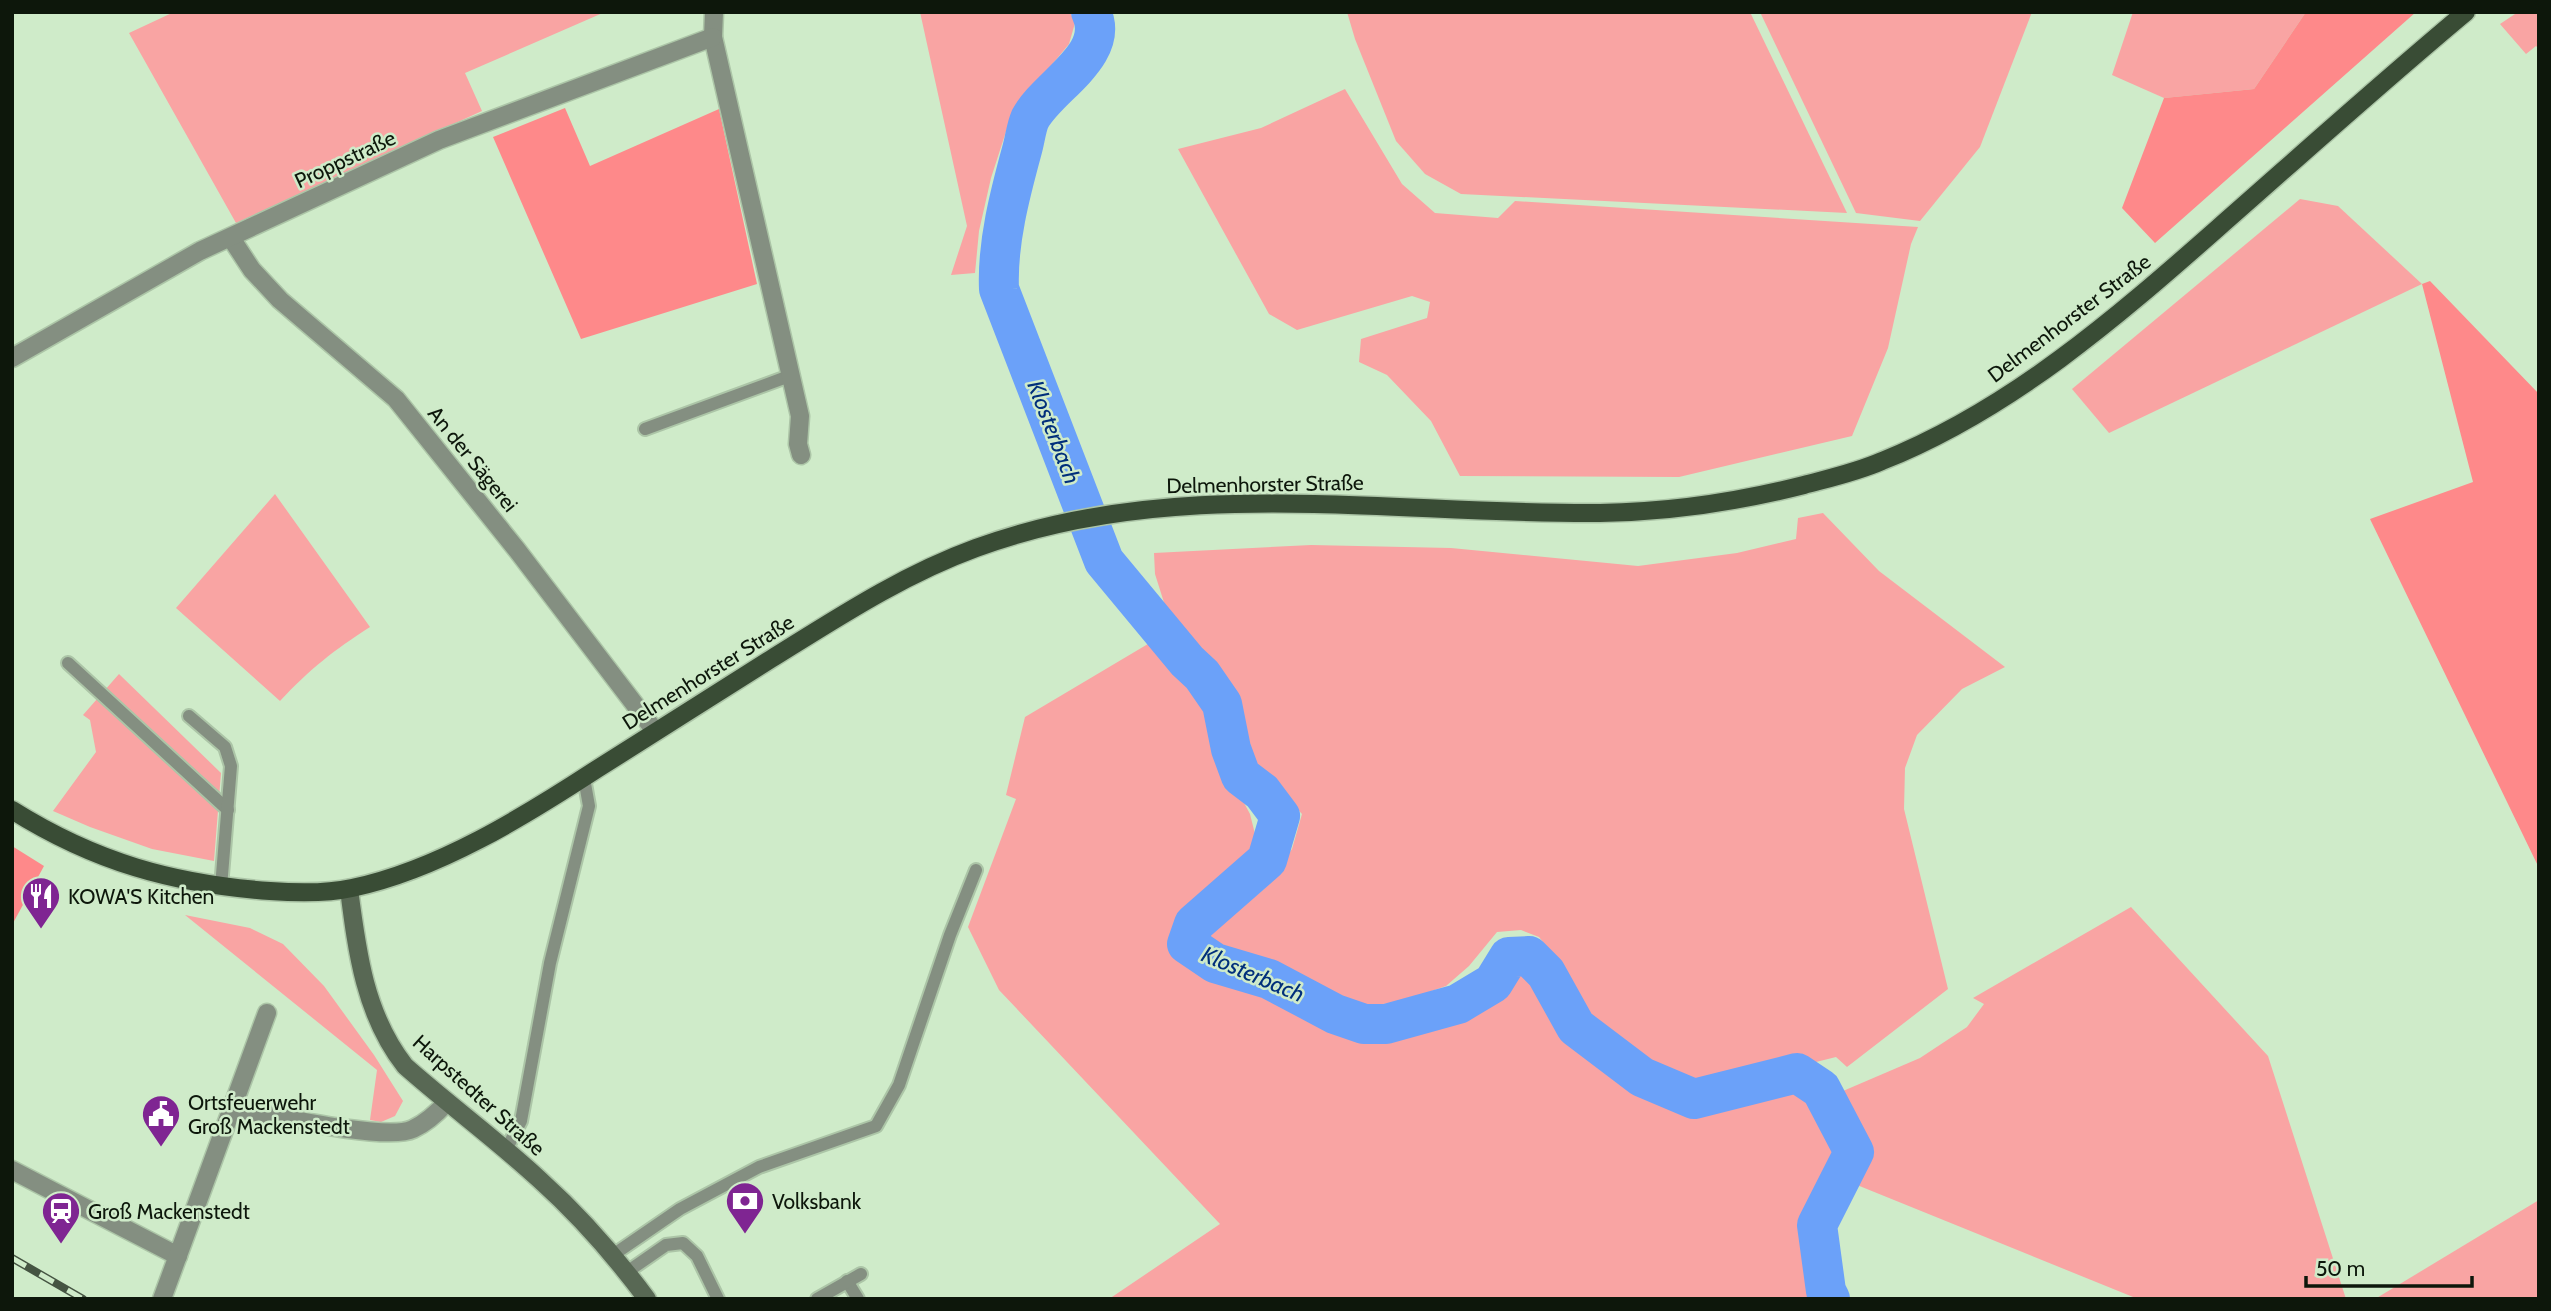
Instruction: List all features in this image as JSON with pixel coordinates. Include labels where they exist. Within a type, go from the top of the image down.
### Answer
[{"type":"main road","name":"Delmenhorster Straße","points":[[12,810],[80,847],[176,880],[221,887],[304,893],[349,889],[390,877],[441,857],[508,823],[854,607],[925,570],[1011,536],[1068,521],[1120,513],[1166,507],[1228,504],[1320,503],[1600,513],[1688,508],[1778,491],[1851,473],[1952,428],[1996,403],[2070,350],[2146,291],[2466,12]]},
{"type":"street","points":[[714,12],[713,37],[792,375],[800,416],[798,444],[801,455]]},
{"type":"street","name":"Proppstraße","points":[[12,358],[200,251],[439,140],[713,37]]},
{"type":"street","name":"An der Sägerei","points":[[231,238],[252,270],[280,300],[396,399],[523,557],[655,732]]},
{"type":"street","name":"Harpstedter Straße","points":[[349,889],[359,956],[369,999],[394,1051],[405,1066],[506,1150],[575,1214],[613,1255],[647,1299]]},
{"type":"street","points":[[162,1299],[267,1013]]},
{"type":"street","points":[[232,1108],[352,1130],[383,1132],[412,1130],[438,1112],[447,1102]]},
{"type":"street","points":[[12,1170],[178,1256]]},
{"type":"lane","points":[[645,429],[792,375]]},
{"type":"lane","points":[[68,663],[228,810]]},
{"type":"lane","points":[[189,716],[225,747],[231,766],[221,887]]},
{"type":"lane","points":[[506,1150],[521,1121],[550,963],[589,806],[584,778]]},
{"type":"lane","points":[[613,1255],[680,1209],[759,1167],[876,1126],[899,1085],[950,934],[976,870]]},
{"type":"lane","points":[[627,1272],[666,1245],[683,1243],[697,1256],[718,1299]]},
{"type":"lane","points":[[817,1299],[861,1273]]},
{"type":"lane","points":[[847,1281],[858,1299]]},
{"type":"shaded area","points":[[174,12],[605,12],[465,73],[482,111],[236,223],[129,33]]},
{"type":"shaded area","points":[[920,12],[1070,12],[1075,23],[1069,44],[1012,113],[991,178],[979,231],[975,273],[951,275],[967,226]]},
{"type":"shaded area","points":[[1347,12],[1750,12],[1847,213],[1461,194],[1425,174],[1396,141],[1355,39]]},
{"type":"shaded area","points":[[1760,12],[2032,12],[1980,147],[1920,221],[1856,213]]},
{"type":"shaded area","points":[[2133,12],[2306,12],[2254,89],[2164,98],[2112,75]]},
{"type":"shaded area","points":[[2306,12],[2416,12],[2155,243],[2122,208],[2164,98],[2254,89]]},
{"type":"shaded area","points":[[2518,12],[2539,12],[2539,49],[2536,46],[2526,54],[2500,24]]},
{"type":"shaded area","points":[[1345,89],[1402,184],[1435,213],[1498,218],[1515,201],[1918,227],[1911,244],[1888,348],[1852,436],[1679,477],[1460,476],[1431,421],[1387,375],[1359,362],[1361,339],[1427,318],[1430,302],[1412,296],[1297,330],[1269,314],[1178,149],[1261,128]]},
{"type":"shaded area","points":[[565,108],[590,166],[719,109],[757,284],[581,339],[493,137]]},
{"type":"shaded area","points":[[2300,199],[2338,206],[2422,284],[2109,433],[2072,389]]},
{"type":"shaded area","points":[[2430,281],[2539,394],[2539,868],[2370,519],[2473,482],[2422,284]]},
{"type":"shaded area","points":[[275,494],[370,627],[323,661],[280,701],[176,608]]},
{"type":"shaded area","points":[[1823,513],[1879,571],[2005,667],[1962,689],[1917,735],[1905,768],[1904,809],[1948,989],[1847,1067],[1836,1057],[1752,1078],[1709,1083],[1652,1064],[1600,1029],[1581,1004],[1560,963],[1539,937],[1521,930],[1497,932],[1469,966],[1446,986],[1397,1003],[1368,1005],[1331,994],[1288,972],[1209,945],[1209,933],[1264,889],[1292,849],[1302,814],[1255,764],[1237,696],[1197,643],[1167,612],[1155,574],[1154,553],[1311,545],[1451,548],[1638,566],[1737,553],[1796,539],[1798,518]]},
{"type":"shaded area","points":[[1158,638],[1181,663],[1203,698],[1220,758],[1250,814],[1257,842],[1223,878],[1190,907],[1175,935],[1186,957],[1281,995],[1345,1031],[1434,1022],[1477,1010],[1499,987],[1505,972],[1523,973],[1563,1027],[1631,1075],[1686,1104],[1784,1080],[1811,1090],[1845,1149],[1809,1225],[1816,1290],[1820,1299],[1109,1299],[1220,1224],[999,990],[968,927],[1016,799],[1006,795],[1025,717]]},
{"type":"shaded area","points":[[119,674],[221,773],[214,861],[152,849],[53,811],[96,752],[90,720],[83,715]]},
{"type":"shaded area","points":[[12,846],[44,866],[12,925]]},
{"type":"shaded area","points":[[2131,907],[2268,1056],[2346,1299],[2138,1299],[1857,1185],[1867,1161],[1865,1138],[1843,1091],[1920,1058],[1967,1027],[1984,1004],[1973,998]]},
{"type":"shaded area","points":[[185,915],[250,928],[283,944],[324,986],[374,1055],[403,1101],[395,1116],[381,1122],[370,1120],[377,1070]]},
{"type":"shaded area","points":[[2539,1200],[2539,1299],[2375,1299]]},
{"type":"waterway","name":"Klosterbach","points":[[1091,12],[1095,28],[1093,42],[1075,69],[1030,119],[1005,219],[999,289],[1104,561],[1187,661],[1202,675],[1222,704],[1231,749],[1241,776],[1262,792],[1280,816],[1267,860],[1194,924],[1187,944],[1215,963],[1269,979],[1335,1014],[1364,1024],[1386,1024],[1458,1004],[1493,983],[1509,957],[1529,956],[1546,973],[1576,1027],[1642,1077],[1694,1099],[1797,1073],[1821,1089],[1854,1152],[1817,1225],[1826,1291],[1830,1299]]},
{"type":"railway","points":[[12,1258],[83,1299]]},
{"type":"place","name":"KOWA'S Kitchen","points":[[41,930]]},
{"type":"place","name":"Ortsfeuerwehr Groß Mackenstedt","points":[[161,1148]]},
{"type":"place","name":"Volksbank","points":[[745,1235]]},
{"type":"place","name":"Groß Mackenstedt","points":[[61,1245]]}]
